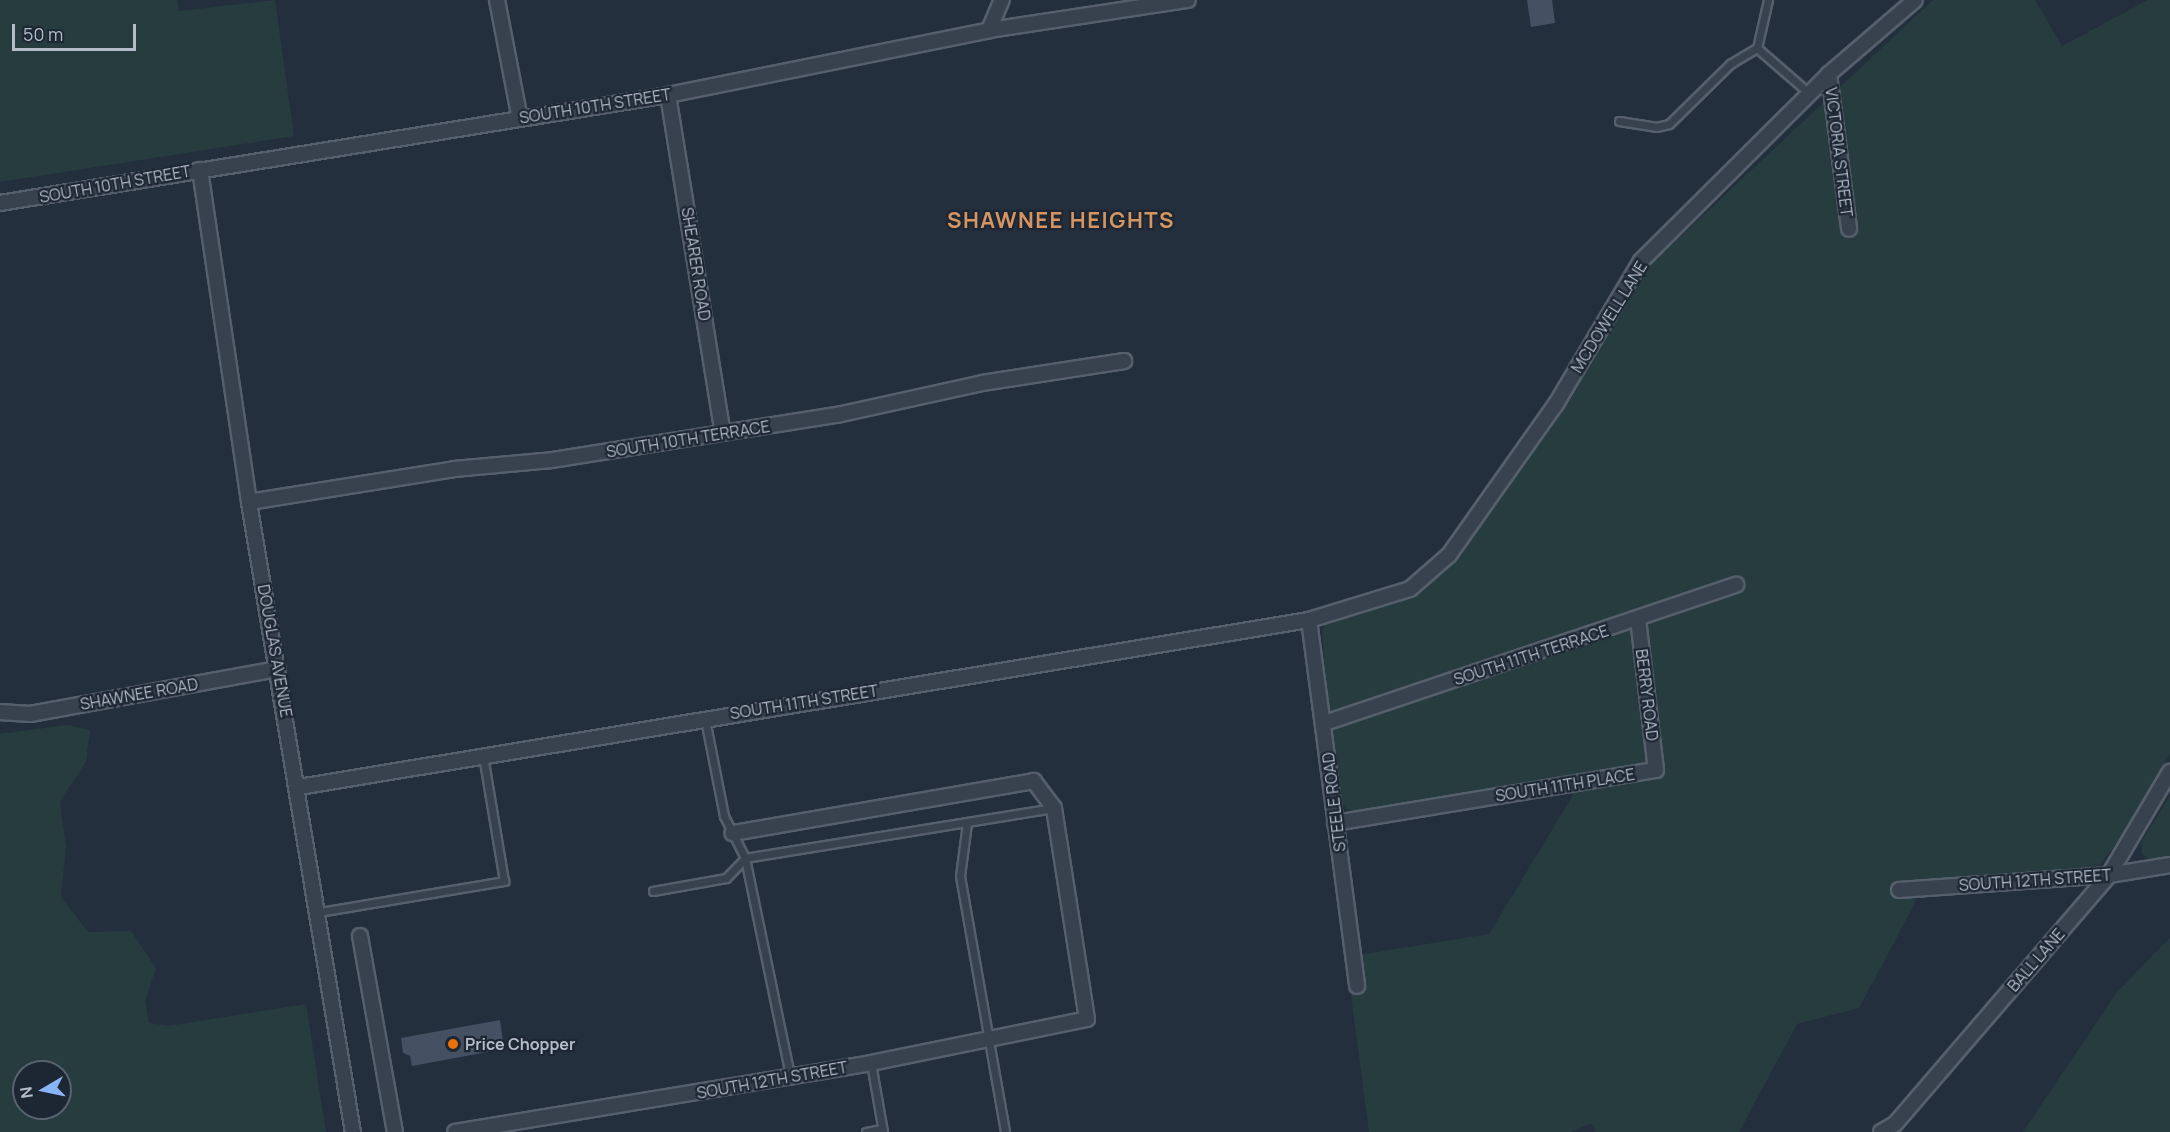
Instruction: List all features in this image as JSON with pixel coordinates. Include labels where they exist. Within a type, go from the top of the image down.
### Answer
[{"type":"street","points":[[497,0],[520,119]]},
{"type":"street","points":[[989,30],[1002,0]]},
{"type":"street","name":"SOUTH 10TH STREET","points":[[0,203],[668,94],[989,30],[1188,0]]},
{"type":"street","name":"MCDOWELL LANE","points":[[1309,620],[1410,589],[1449,555],[1556,404],[1641,261],[1829,74],[1916,0]]},
{"type":"street","name":"VICTORIA STREET","points":[[1829,74],[1849,229]]},
{"type":"street","name":"SHEARER ROAD","points":[[668,94],[723,433]]},
{"type":"street","name":"DOUGLAS AVENUE","points":[[200,170],[249,502],[299,787],[353,1132]]},
{"type":"street","name":"SOUTH 10TH TERRACE","points":[[249,502],[454,469],[552,460],[837,415],[982,383],[1125,361]]},
{"type":"street","name":"SOUTH 11TH TERRACE","points":[[1325,723],[1638,620],[1736,585]]},
{"type":"street","name":"SOUTH 11TH STREET","points":[[299,787],[705,718],[1309,620]]},
{"type":"street","name":"STEELE ROAD","points":[[1309,620],[1325,723],[1356,986]]},
{"type":"street","name":"BERRY ROAD","points":[[1638,620],[1656,770]]},
{"type":"street","name":"SHAWNEE ROAD","points":[[0,712],[30,714],[278,669]]},
{"type":"street","name":"SOUTH 11TH PLACE","points":[[1335,823],[1656,770]]},
{"type":"street","name":"BALL LANE","points":[[1881,1132],[1895,1128],[2109,875],[2170,772]]},
{"type":"street","points":[[732,833],[1034,781],[1054,808]]},
{"type":"street","name":"SOUTH 12TH STREET","points":[[456,1132],[871,1063],[1087,1019],[1054,808]]},
{"type":"street","name":"SOUTH 12TH STREET","points":[[1899,890],[2109,875],[2170,865]]},
{"type":"street","points":[[360,936],[395,1132]]},
{"type":"lane","points":[[1619,121],[1656,128],[1669,124],[1730,64],[1757,48],[1768,0]]},
{"type":"lane","points":[[1757,48],[1810,94]]},
{"type":"lane","points":[[705,718],[717,791],[732,833],[745,858],[790,1076]]},
{"type":"lane","points":[[319,912],[504,881],[483,756]]},
{"type":"lane","points":[[653,891],[726,878],[745,858],[1054,808]]},
{"type":"lane","points":[[967,823],[960,876],[987,1040],[1005,1132]]},
{"type":"lane","points":[[866,1132],[883,1131],[871,1063]]},
{"type":"green space","points":[[0,0],[177,0],[179,11],[275,0],[294,136],[0,182]]},
{"type":"green space","points":[[1933,0],[2035,0],[2062,46],[2148,0],[2170,0],[2170,754],[2117,843],[2099,865],[2081,872],[1921,882],[1914,905],[1859,1008],[1797,1024],[1739,1132],[1596,1132],[1591,1123],[1571,1132],[1369,1132],[1346,957],[1489,934],[1572,797],[1572,779],[1353,811],[1346,809],[1337,795],[1322,634],[1324,625],[1403,601],[1442,574],[1474,536],[1648,267]]},
{"type":"green space","points":[[67,725],[90,730],[86,762],[60,801],[66,847],[61,897],[88,932],[131,931],[156,968],[145,1001],[149,1023],[168,1026],[306,1004],[326,1132],[0,1132],[0,734]]},
{"type":"green space","points":[[2170,796],[2170,857],[2151,860],[2142,854],[2142,841]]},
{"type":"green space","points":[[2170,938],[2170,1132],[2023,1132],[2116,993]]},
{"type":"building","points":[[1527,0],[1552,0],[1555,23],[1531,27]]},
{"type":"building","name":"Price Chopper","points":[[500,1020],[504,1049],[412,1066],[410,1056],[403,1053],[401,1038]]},
{"type":"place","name":"Price Chopper","points":[[453,1044]]},
{"type":"district","name":"SHAWNEE HEIGHTS","points":[[1061,221]]}]
